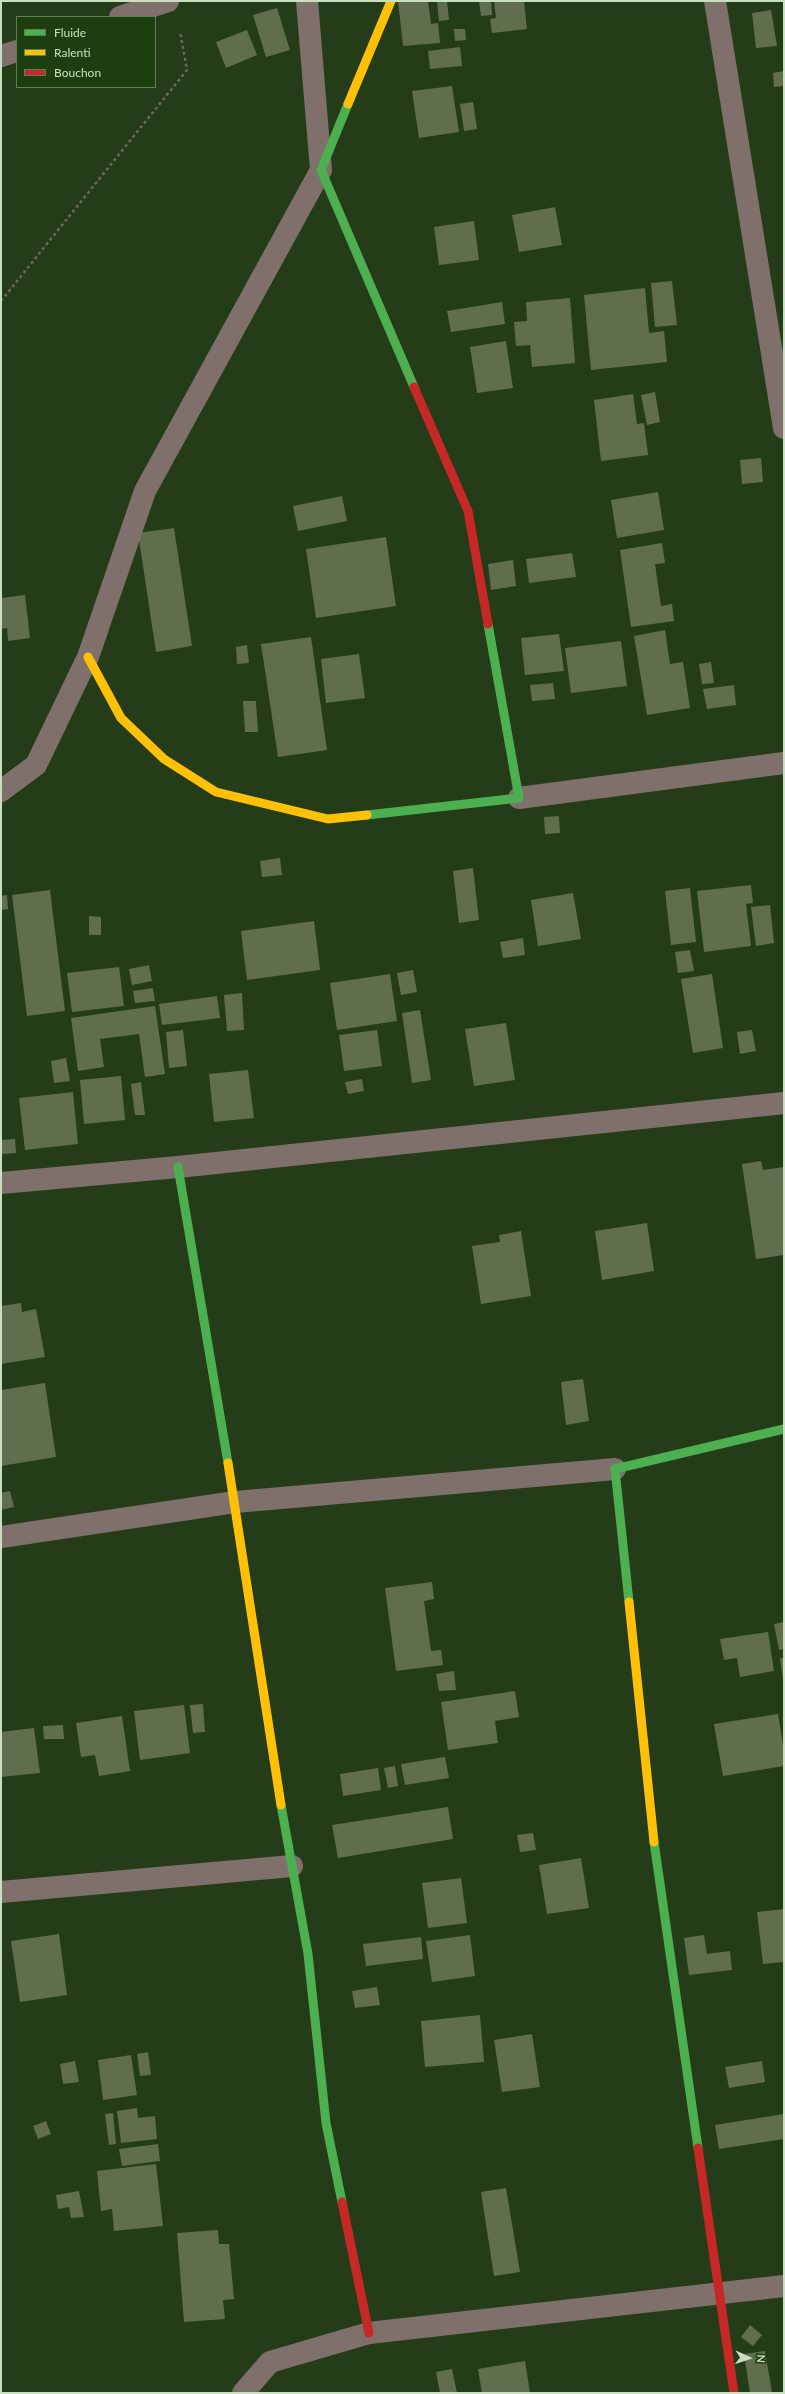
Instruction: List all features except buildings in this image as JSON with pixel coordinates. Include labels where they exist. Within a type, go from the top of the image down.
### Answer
[{"type":"street","points":[[123,16],[168,1]]},
{"type":"street","points":[[307,1],[321,170],[468,511],[519,798]]},
{"type":"street","points":[[1,791],[36,765],[88,657],[145,491],[321,170],[391,1]]},
{"type":"street","points":[[715,1],[784,428]]},
{"type":"street","points":[[1,56],[16,51]]},
{"type":"street","points":[[88,657],[121,718],[164,759],[216,792],[328,819],[519,798],[784,763]]},
{"type":"street","points":[[1,1183],[178,1167],[784,1103]]},
{"type":"street","points":[[178,1167],[235,1502],[292,1866],[308,1954],[326,2123],[369,2333]]},
{"type":"street","points":[[1,1537],[235,1502],[615,1469],[784,1429]]},
{"type":"street","points":[[615,1469],[657,1870],[721,2294],[734,2393]]},
{"type":"street","points":[[1,1892],[292,1866]]},
{"type":"street","points":[[243,2393],[270,2362],[369,2333],[784,2286]]},
{"type":"path","points":[[1,301],[187,70],[179,24]]},
{"type":"traffic: fast","points":[[348,104],[321,170],[414,387]]},
{"type":"traffic: fast","points":[[367,815],[519,798],[488,624]]},
{"type":"traffic: fast","points":[[178,1167],[228,1463]]},
{"type":"traffic: fast","points":[[629,1602],[615,1469],[784,1429]]},
{"type":"traffic: fast","points":[[281,1805],[308,1954],[326,2123],[342,2202]]},
{"type":"traffic: fast","points":[[654,1842],[698,2148]]},
{"type":"traffic: slow","points":[[348,104],[391,1]]},
{"type":"traffic: slow","points":[[88,657],[121,718],[164,759],[216,792],[328,819],[367,815]]},
{"type":"traffic: slow","points":[[228,1463],[281,1805]]},
{"type":"traffic: slow","points":[[629,1602],[654,1842]]},
{"type":"traffic: jam","points":[[414,387],[468,511],[488,624]]},
{"type":"traffic: jam","points":[[698,2148],[734,2393]]},
{"type":"traffic: jam","points":[[342,2202],[369,2333]]}]
